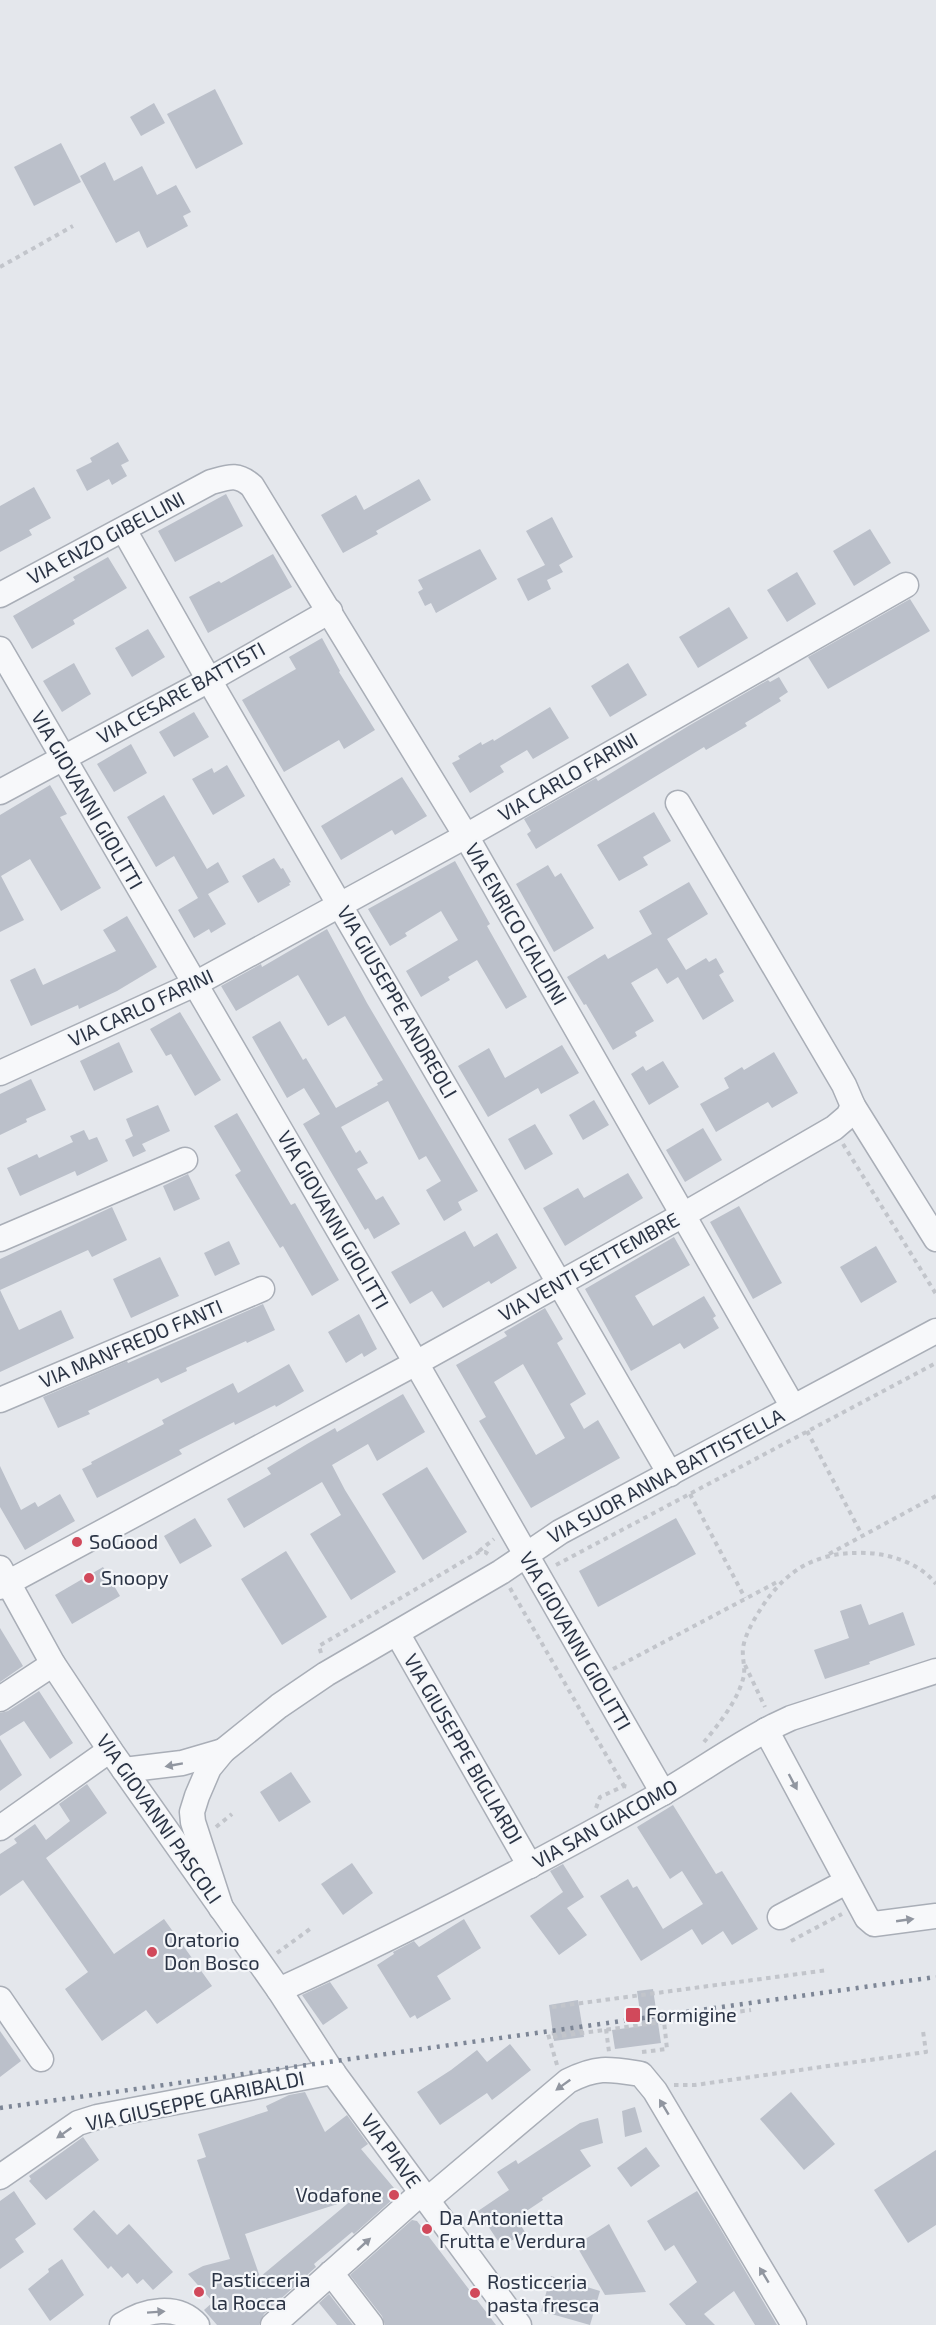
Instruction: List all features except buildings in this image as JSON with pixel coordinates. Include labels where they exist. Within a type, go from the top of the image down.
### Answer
[{"type":"street","name":"VIA ENRICO CIALDINI","points":[[211,482],[229,477],[242,478],[259,496],[279,534],[330,611],[466,836],[794,1407]]},
{"type":"street","name":"VIA ENZO GIBELLINI","points":[[0,595],[211,482]]},
{"type":"street","name":"VIA GIUSEPPE ANDREOLI","points":[[124,530],[670,1474]]},
{"type":"street","name":"VIA CARLO FARINI","points":[[0,1073],[195,984],[466,836],[906,585]]},
{"type":"street","name":"VIA CESARE BATTISTI","points":[[0,792],[209,680],[330,611]]},
{"type":"street","name":"VIA GIOVANNI GIOLITTI","points":[[0,649],[663,1792]]},
{"type":"street","points":[[678,803],[844,1085],[853,1106],[936,1239]]},
{"type":"street","name":"VIA VENTI SETTEMBRE","points":[[2,1579],[416,1363],[559,1284],[834,1128],[848,1116],[853,1106]]},
{"type":"street","points":[[0,1239],[185,1160]]},
{"type":"street","name":"VIA MANFREDO FANTI","points":[[0,1400],[262,1289]]},
{"type":"street","name":"VIA SUOR ANNA BATTISTELLA","points":[[223,1751],[279,1706],[326,1674],[501,1572],[531,1565],[560,1532],[936,1331]]},
{"type":"street","name":"VIA GIOVANNI PASCOLI","points":[[2,1579],[53,1664],[110,1750],[279,1990],[330,2068]]},
{"type":"street","name":"VIA GIUSEPPE BIGLIARDI","points":[[397,1633],[530,1866]]},
{"type":"street","points":[[0,1700],[53,1664]]},
{"type":"street","name":"VIA SAN GIACOMO","points":[[279,1990],[335,1965],[530,1866],[663,1792],[766,1721],[791,1718],[936,1671]]},
{"type":"street","points":[[766,1721],[846,1882],[867,1918],[874,1924],[936,1916]]},
{"type":"street","points":[[0,1828],[110,1750]]},
{"type":"street","points":[[124,1770],[182,1763],[223,1751]]},
{"type":"street","points":[[221,1908],[193,1822],[192,1812],[203,1781],[223,1751]]},
{"type":"street","points":[[150,1807],[180,1816],[192,1812]]},
{"type":"street","points":[[780,1917],[846,1882]]},
{"type":"street","points":[[0,1999],[41,2060]]},
{"type":"street","name":"VIA GIUSEPPE GARIBALDI","points":[[0,2177],[78,2124],[97,2117],[330,2068]]},
{"type":"street","name":"VIA PIAVE","points":[[330,2068],[519,2325]]},
{"type":"street","points":[[273,2325],[331,2274],[568,2080],[601,2069],[641,2074],[658,2084],[794,2325]]},
{"type":"street","points":[[331,2274],[371,2325]]},
{"type":"street","points":[[122,2325],[152,2310],[173,2312],[195,2322]]},
{"type":"path","points":[[0,267],[73,226]]},
{"type":"path","points":[[834,1128],[936,1294]]},
{"type":"path","points":[[624,1786],[511,1590],[531,1565],[690,1494],[936,1363]]},
{"type":"path","points":[[807,1431],[862,1535]]},
{"type":"path","points":[[690,1494],[745,1598]]},
{"type":"path","points":[[570,1693],[936,1496]]},
{"type":"path","points":[[326,1674],[319,1646],[478,1552],[499,1535]]},
{"type":"path","points":[[478,1552],[485,1552],[493,1559]]},
{"type":"path","points":[[825,1556],[857,1552],[874,1553],[916,1567],[936,1584]]},
{"type":"path","points":[[697,1749],[733,1701],[744,1675],[743,1647],[754,1620],[782,1580]]},
{"type":"path","points":[[744,1662],[766,1721]]},
{"type":"path","points":[[791,1941],[850,1909]]},
{"type":"path","points":[[261,1965],[310,1929]]},
{"type":"path","points":[[552,2007],[828,1970]]},
{"type":"path","points":[[554,2037],[584,2031],[751,2010]]},
{"type":"path","points":[[633,2054],[667,2049],[664,2021]]},
{"type":"path","points":[[559,2069],[548,2034],[584,2029],[584,2031]]},
{"type":"path","points":[[606,2029],[610,2057]]},
{"type":"path","points":[[658,2084],[695,2085],[926,2052],[923,2031]]},
{"type":"railway","points":[[0,2108],[936,1977]]},
{"type":"place","name":"SoGood","points":[[77,1542]]},
{"type":"place","name":"Snoopy","points":[[89,1578]]},
{"type":"place","name":"Oratorio Don Bosco","points":[[152,1952]]},
{"type":"place","name":"Formigine","points":[[633,2015]]},
{"type":"place","name":"Vodafone","points":[[394,2195]]},
{"type":"place","name":"Da Antonietta Frutta e Verdura","points":[[427,2229]]},
{"type":"place","name":"Pasticceria la Rocca","points":[[199,2292]]},
{"type":"place","name":"Rosticceria pasta fresca","points":[[475,2293]]}]
